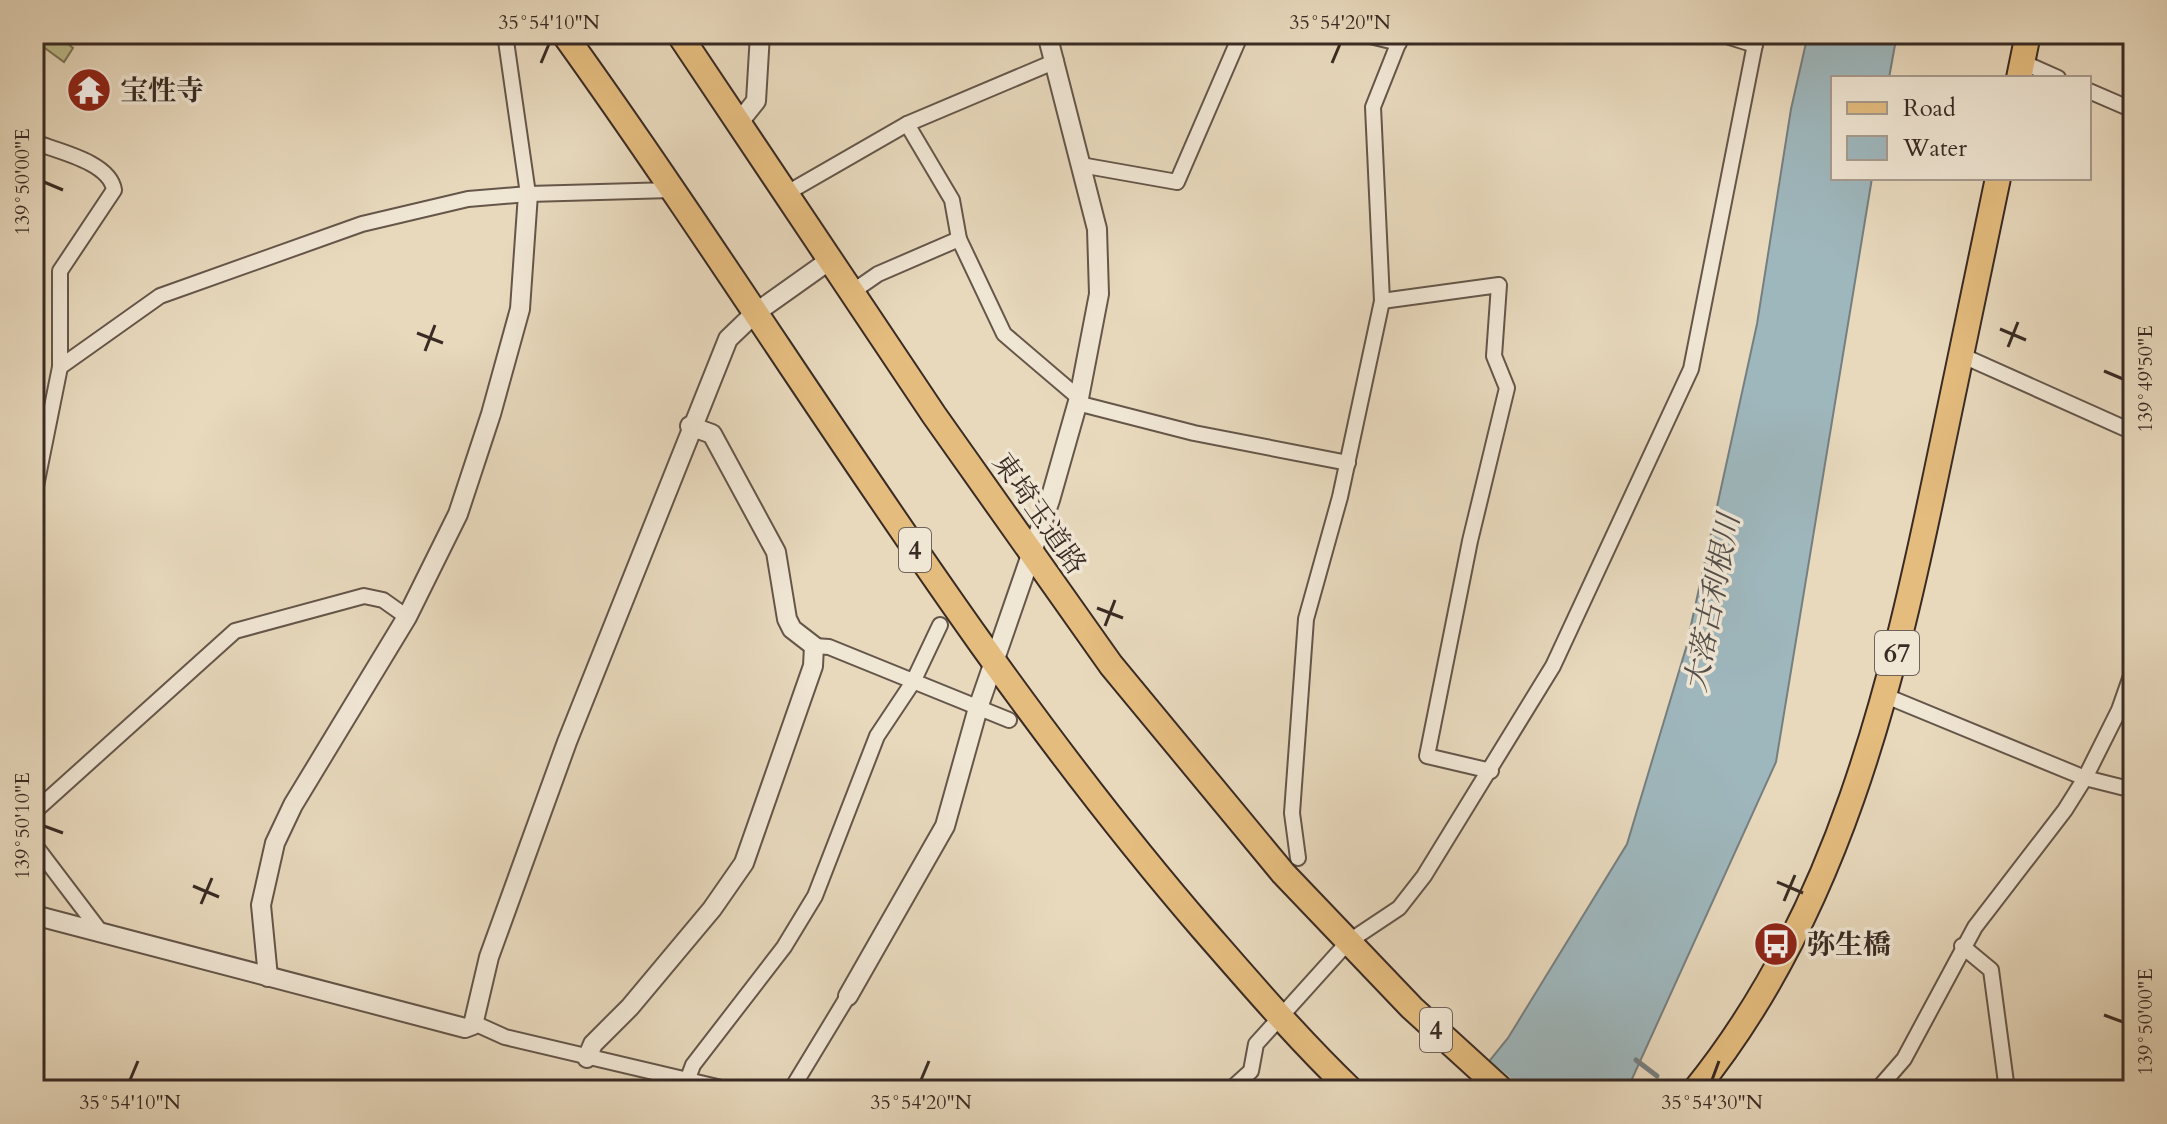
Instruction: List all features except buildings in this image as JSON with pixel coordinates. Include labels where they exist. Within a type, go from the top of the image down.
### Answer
[{"type":"main road","name":"4","points":[[564,34],[993,664],[1166,886],[1301,1040],[1351,1090]]},
{"type":"main road","name":"東埼玉道路","points":[[679,34],[830,260],[1111,665],[1274,862],[1371,966],[1502,1090]]},
{"type":"main road","points":[[2021,70],[2028,34]]},
{"type":"main road","name":"67","points":[[1695,1090],[1763,991],[1805,909],[1858,781],[1886,696],[1998,180]]},
{"type":"street","points":[[268,977],[261,905],[275,843],[293,805],[407,617],[458,514],[491,414],[520,309],[528,194],[505,34]]},
{"type":"street","points":[[740,121],[756,101],[760,34]]},
{"type":"street","points":[[791,1090],[945,826],[978,708],[1031,553],[1078,400],[1099,294],[1097,229],[1047,34]]},
{"type":"street","points":[[1081,165],[1177,182],[1241,34]]},
{"type":"street","points":[[1298,858],[1292,813],[1306,619],[1348,463],[1382,301],[1373,107],[1401,38],[1362,34]]},
{"type":"street","points":[[1230,1090],[1251,1071],[1256,1044],[1282,1019],[1348,942],[1399,908],[1424,876],[1553,666],[1691,369],[1756,40],[1720,34]]},
{"type":"street","points":[[787,193],[907,124],[1056,61]]},
{"type":"street","points":[[2021,70],[2049,76]]},
{"type":"street","points":[[2091,92],[2133,110]]},
{"type":"street","points":[[907,124],[952,200],[959,239],[1004,334],[1078,400],[1194,433],[1348,463]]},
{"type":"street","points":[[34,142],[99,168],[113,183],[114,190],[60,271],[60,367],[34,496]]},
{"type":"street","points":[[60,367],[160,296],[300,244],[422,207],[528,194],[672,190]]},
{"type":"street","points":[[852,292],[878,274],[959,239]]},
{"type":"street","points":[[34,915],[465,1028],[474,1023],[489,957],[690,426],[728,339],[754,314],[830,260]]},
{"type":"street","points":[[1382,301],[1499,285],[1494,356],[1507,388],[1470,541],[1427,756],[1491,771]]},
{"type":"street","points":[[1961,355],[2133,432]]},
{"type":"street","points":[[690,426],[712,434],[776,552],[787,619],[792,629],[814,646],[829,647],[1009,720]]},
{"type":"street","points":[[34,812],[235,631],[364,596],[383,600],[407,617]]},
{"type":"street","points":[[687,1081],[693,1065],[784,947],[815,896],[877,736],[913,682],[940,625]]},
{"type":"street","points":[[587,1058],[593,1044],[712,909],[744,863],[813,666],[814,646]]},
{"type":"street","points":[[1877,1090],[1904,1059],[1962,946],[2085,778],[2119,710],[2133,670]]},
{"type":"street","points":[[1886,696],[2085,778],[2133,790]]},
{"type":"street","points":[[34,844],[100,931]]},
{"type":"street","points":[[1962,946],[1991,970],[2007,1090]]},
{"type":"street","points":[[474,1023],[505,1037],[730,1090]]},
{"type":"green space","points":[[34,34],[72,34],[66,42],[73,48],[64,62],[34,40]]},
{"type":"water","name":"大落古利根川","points":[[1808,34],[1897,34],[1889,76],[1831,76],[1831,180],[1872,180],[1776,762],[1627,1090],[1466,1090],[1508,1038],[1627,844],[1686,648],[1757,324],[1791,109]]},
{"type":"pier","points":[[1487,1058],[1525,1090],[1462,1090]]},
{"type":"waterway","points":[[1636,1060],[1657,1076]]},
{"type":"place","name":"宝性寺","points":[[89,90]]},
{"type":"place","name":"弥生橋","points":[[1776,944]]}]
